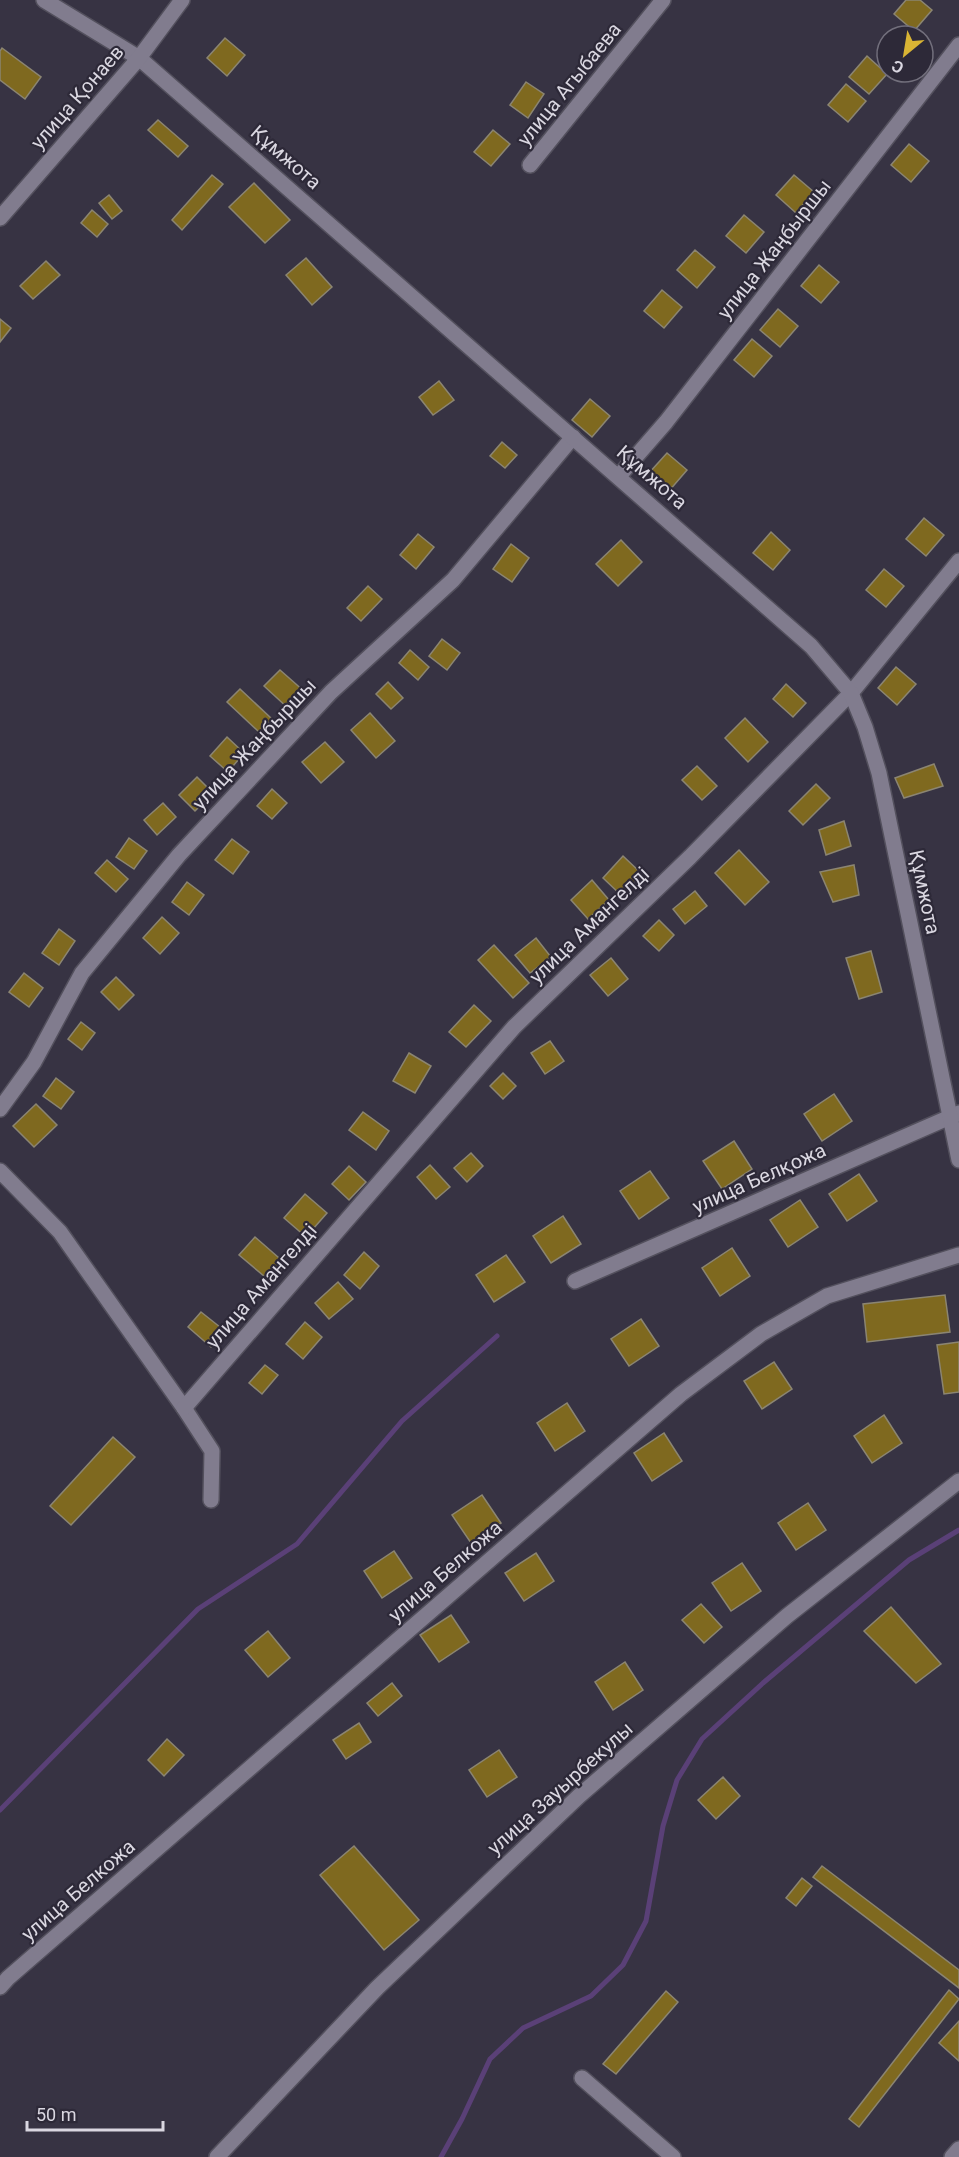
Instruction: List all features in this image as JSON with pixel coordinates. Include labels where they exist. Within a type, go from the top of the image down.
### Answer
[{"type":"street","name":"Құмжота","points":[[44,0],[140,58],[812,646],[851,693],[865,727],[879,773],[955,1115],[959,1160]]},
{"type":"street","name":"улица Қонаев","points":[[0,218],[140,58],[182,0]]},
{"type":"street","name":"улица Агыбаева","points":[[530,165],[663,0]]},
{"type":"street","name":"улица Жаңбыршы","points":[[619,476],[666,422],[959,45]]},
{"type":"street","name":"улица Жаңбыршы","points":[[0,1109],[34,1062],[82,973],[179,855],[331,692],[453,580],[573,437]]},
{"type":"street","name":"улица Амангелді","points":[[184,1408],[514,1027],[690,857],[851,693],[959,561]]},
{"type":"street","name":"улица Белқожа","points":[[575,1281],[955,1115]]},
{"type":"street","points":[[0,1171],[60,1232],[212,1451],[211,1500]]},
{"type":"street","name":"улица Белкожа","points":[[0,1987],[681,1394],[761,1334],[827,1296],[959,1255]]},
{"type":"street","name":"улица Зауырбекулы","points":[[217,2157],[377,1988],[579,1796],[787,1616],[959,1481]]},
{"type":"street","points":[[582,2078],[673,2157]]},
{"type":"street","points":[[952,2157],[959,2149]]},
{"type":"building","points":[[906,0],[920,0],[932,10],[920,24],[906,24],[894,14]]},
{"type":"building","points":[[225,38],[245,55],[227,76],[207,58]]},
{"type":"building","points":[[2,48],[41,77],[25,99],[0,80],[0,51]]},
{"type":"building","points":[[867,56],[875,63],[875,84],[878,84],[869,94],[849,77]]},
{"type":"building","points":[[526,82],[544,94],[528,118],[510,105]]},
{"type":"building","points":[[846,84],[866,101],[848,122],[828,105]]},
{"type":"building","points":[[158,120],[188,146],[178,157],[148,130]]},
{"type":"building","points":[[493,130],[510,144],[491,166],[474,152]]},
{"type":"building","points":[[909,144],[929,161],[911,182],[891,165]]},
{"type":"building","points":[[212,175],[223,184],[182,230],[172,220]]},
{"type":"building","points":[[794,175],[814,192],[796,213],[776,195]]},
{"type":"building","points":[[254,183],[290,220],[265,243],[229,207]]},
{"type":"building","points":[[109,195],[122,211],[112,219],[99,203]]},
{"type":"building","points":[[92,210],[108,224],[97,237],[81,223]]},
{"type":"building","points":[[744,215],[764,232],[746,253],[726,236]]},
{"type":"building","points":[[695,250],[715,267],[697,288],[677,270]]},
{"type":"building","points":[[306,258],[332,287],[312,305],[286,275]]},
{"type":"building","points":[[46,261],[60,275],[33,299],[20,286]]},
{"type":"building","points":[[819,265],[839,282],[821,303],[801,286]]},
{"type":"building","points":[[662,290],[682,307],[664,328],[644,311]]},
{"type":"building","points":[[778,309],[798,326],[780,347],[760,330]]},
{"type":"building","points":[[0,319],[11,328],[0,342]]},
{"type":"building","points":[[752,339],[772,356],[754,377],[734,360]]},
{"type":"building","points":[[439,381],[454,400],[433,415],[419,397]]},
{"type":"building","points":[[590,399],[610,416],[592,437],[572,420]]},
{"type":"building","points":[[502,442],[517,455],[505,468],[490,456]]},
{"type":"building","points":[[667,453],[687,470],[669,491],[649,473]]},
{"type":"building","points":[[924,518],[944,535],[926,556],[906,539]]},
{"type":"building","points":[[771,532],[790,550],[773,570],[753,553]]},
{"type":"building","points":[[418,534],[434,547],[416,569],[400,555]]},
{"type":"building","points":[[621,540],[642,562],[618,586],[596,564]]},
{"type":"building","points":[[511,544],[529,558],[512,582],[493,569]]},
{"type":"building","points":[[884,569],[904,586],[886,607],[866,590]]},
{"type":"building","points":[[368,586],[382,599],[361,621],[347,608]]},
{"type":"building","points":[[442,639],[460,653],[447,670],[429,656]]},
{"type":"building","points":[[410,650],[429,667],[418,680],[399,663]]},
{"type":"building","points":[[896,667],[916,684],[897,705],[878,688]]},
{"type":"building","points":[[280,670],[305,692],[289,709],[264,686]]},
{"type":"building","points":[[388,682],[403,698],[391,709],[376,694]]},
{"type":"building","points":[[786,684],[806,703],[793,717],[773,699]]},
{"type":"building","points":[[240,689],[272,719],[259,732],[227,702]]},
{"type":"building","points":[[370,713],[395,741],[376,758],[351,730]]},
{"type":"building","points":[[745,718],[768,742],[748,762],[725,738]]},
{"type":"building","points":[[227,737],[244,753],[228,772],[210,756]]},
{"type":"building","points":[[325,742],[344,762],[321,783],[302,762]]},
{"type":"building","points":[[934,764],[943,786],[904,798],[895,778]]},
{"type":"building","points":[[697,766],[717,786],[702,800],[682,780]]},
{"type":"building","points":[[197,777],[213,793],[195,811],[179,795]]},
{"type":"building","points":[[816,784],[830,798],[803,825],[789,811]]},
{"type":"building","points":[[272,789],[287,803],[272,819],[257,806]]},
{"type":"building","points":[[163,803],[176,817],[157,835],[144,820]]},
{"type":"building","points":[[844,821],[851,846],[826,855],[819,830]]},
{"type":"building","points":[[129,838],[147,851],[134,869],[116,857]]},
{"type":"building","points":[[232,839],[249,852],[233,874],[215,860]]},
{"type":"building","points":[[739,850],[769,882],[745,905],[715,873]]},
{"type":"building","points":[[623,856],[642,874],[622,896],[603,878]]},
{"type":"building","points":[[107,860],[128,879],[116,892],[95,873]]},
{"type":"building","points":[[854,865],[859,895],[833,902],[820,872]]},
{"type":"building","points":[[592,880],[609,900],[588,919],[571,900]]},
{"type":"building","points":[[187,882],[204,895],[189,915],[172,902]]},
{"type":"building","points":[[695,891],[707,906],[685,924],[673,909]]},
{"type":"building","points":[[162,917],[179,933],[160,954],[143,938]]},
{"type":"building","points":[[659,920],[674,935],[659,951],[643,936]]},
{"type":"building","points":[[59,929],[75,941],[59,965],[42,953]]},
{"type":"building","points":[[536,938],[551,957],[530,973],[515,955]]},
{"type":"building","points":[[494,945],[529,983],[513,998],[478,960]]},
{"type":"building","points":[[871,951],[882,992],[859,999],[846,958]]},
{"type":"building","points":[[611,958],[628,979],[608,996],[590,975]]},
{"type":"building","points":[[24,973],[43,988],[29,1007],[9,992]]},
{"type":"building","points":[[116,977],[134,995],[119,1010],[101,992]]},
{"type":"building","points":[[474,1005],[491,1021],[466,1047],[449,1032]]},
{"type":"building","points":[[81,1022],[95,1033],[82,1050],[68,1039]]},
{"type":"building","points":[[550,1041],[564,1061],[545,1074],[531,1053]]},
{"type":"building","points":[[409,1053],[431,1066],[415,1093],[393,1081]]},
{"type":"building","points":[[503,1073],[516,1086],[503,1099],[490,1086]]},
{"type":"building","points":[[56,1078],[74,1092],[61,1109],[43,1096]]},
{"type":"building","points":[[834,1094],[852,1121],[822,1141],[804,1114]]},
{"type":"building","points":[[36,1104],[57,1125],[34,1147],[13,1126]]},
{"type":"building","points":[[363,1112],[389,1131],[376,1150],[349,1130]]},
{"type":"building","points":[[734,1141],[752,1169],[722,1189],[703,1161]]},
{"type":"building","points":[[471,1153],[483,1166],[467,1182],[454,1168]]},
{"type":"building","points":[[430,1165],[450,1187],[436,1199],[417,1177]]},
{"type":"building","points":[[349,1166],[366,1182],[349,1200],[332,1184]]},
{"type":"building","points":[[650,1171],[669,1198],[639,1219],[620,1191]]},
{"type":"building","points":[[859,1174],[877,1201],[847,1221],[829,1194]]},
{"type":"building","points":[[305,1194],[327,1213],[306,1237],[284,1218]]},
{"type":"building","points":[[800,1200],[818,1227],[788,1247],[770,1220]]},
{"type":"building","points":[[563,1216],[581,1244],[551,1263],[533,1236]]},
{"type":"building","points":[[255,1237],[286,1264],[271,1282],[239,1255]]},
{"type":"building","points":[[732,1248],[750,1276],[720,1296],[702,1268]]},
{"type":"building","points":[[364,1252],[379,1266],[360,1289],[344,1275]]},
{"type":"building","points":[[506,1255],[525,1282],[494,1302],[476,1275]]},
{"type":"building","points":[[338,1282],[353,1299],[329,1319],[315,1303]]},
{"type":"building","points":[[945,1295],[950,1332],[867,1342],[863,1304]]},
{"type":"building","points":[[201,1312],[225,1331],[211,1347],[188,1327]]},
{"type":"building","points":[[641,1319],[659,1346],[629,1366],[611,1339]]},
{"type":"building","points":[[305,1322],[322,1337],[303,1359],[286,1344]]},
{"type":"building","points":[[959,1342],[959,1392],[944,1394],[937,1345]]},
{"type":"building","points":[[774,1362],[792,1389],[762,1409],[744,1381]]},
{"type":"building","points":[[265,1365],[278,1375],[262,1394],[249,1383]]},
{"type":"building","points":[[567,1403],[585,1431],[555,1451],[537,1423]]},
{"type":"building","points":[[884,1415],[902,1443],[872,1463],[854,1436]]},
{"type":"building","points":[[664,1433],[682,1461],[652,1481],[634,1453]]},
{"type":"building","points":[[113,1437],[135,1457],[71,1525],[50,1506]]},
{"type":"building","points":[[482,1495],[501,1523],[471,1543],[452,1515]]},
{"type":"building","points":[[808,1503],[826,1530],[796,1550],[778,1523]]},
{"type":"building","points":[[394,1551],[412,1578],[382,1598],[364,1571]]},
{"type":"building","points":[[536,1553],[554,1581],[524,1601],[505,1573]]},
{"type":"building","points":[[742,1563],[761,1591],[731,1611],[712,1583]]},
{"type":"building","points":[[701,1604],[722,1627],[704,1643],[682,1620]]},
{"type":"building","points":[[891,1607],[941,1664],[916,1683],[864,1631]]},
{"type":"building","points":[[451,1615],[469,1642],[439,1662],[420,1635]]},
{"type":"building","points":[[268,1631],[290,1658],[268,1677],[245,1650]]},
{"type":"building","points":[[625,1662],[643,1690],[613,1710],[595,1682]]},
{"type":"building","points":[[392,1683],[402,1696],[378,1716],[367,1703]]},
{"type":"building","points":[[359,1723],[371,1742],[346,1759],[333,1740]]},
{"type":"building","points":[[167,1739],[184,1755],[164,1776],[148,1760]]},
{"type":"building","points":[[499,1750],[517,1777],[487,1797],[469,1770]]},
{"type":"building","points":[[723,1777],[740,1796],[716,1819],[698,1800]]},
{"type":"building","points":[[354,1846],[419,1920],[384,1950],[320,1875]]},
{"type":"building","points":[[822,1866],[959,1970],[959,1988],[813,1877]]},
{"type":"building","points":[[802,1878],[812,1886],[796,1906],[786,1898]]},
{"type":"building","points":[[949,1990],[959,1999],[859,2127],[849,2119]]},
{"type":"building","points":[[666,1991],[678,2002],[616,2074],[603,2064]]},
{"type":"building","points":[[959,2021],[959,2061],[939,2043]]},
{"type":"waterway","points":[[0,1810],[198,1609],[297,1544],[402,1421],[497,1336]]},
{"type":"waterway","points":[[441,2157],[490,2059],[523,2028],[591,1996],[623,1965],[646,1921],[663,1826],[677,1780],[702,1739],[763,1683],[909,1560],[959,1530]]}]
